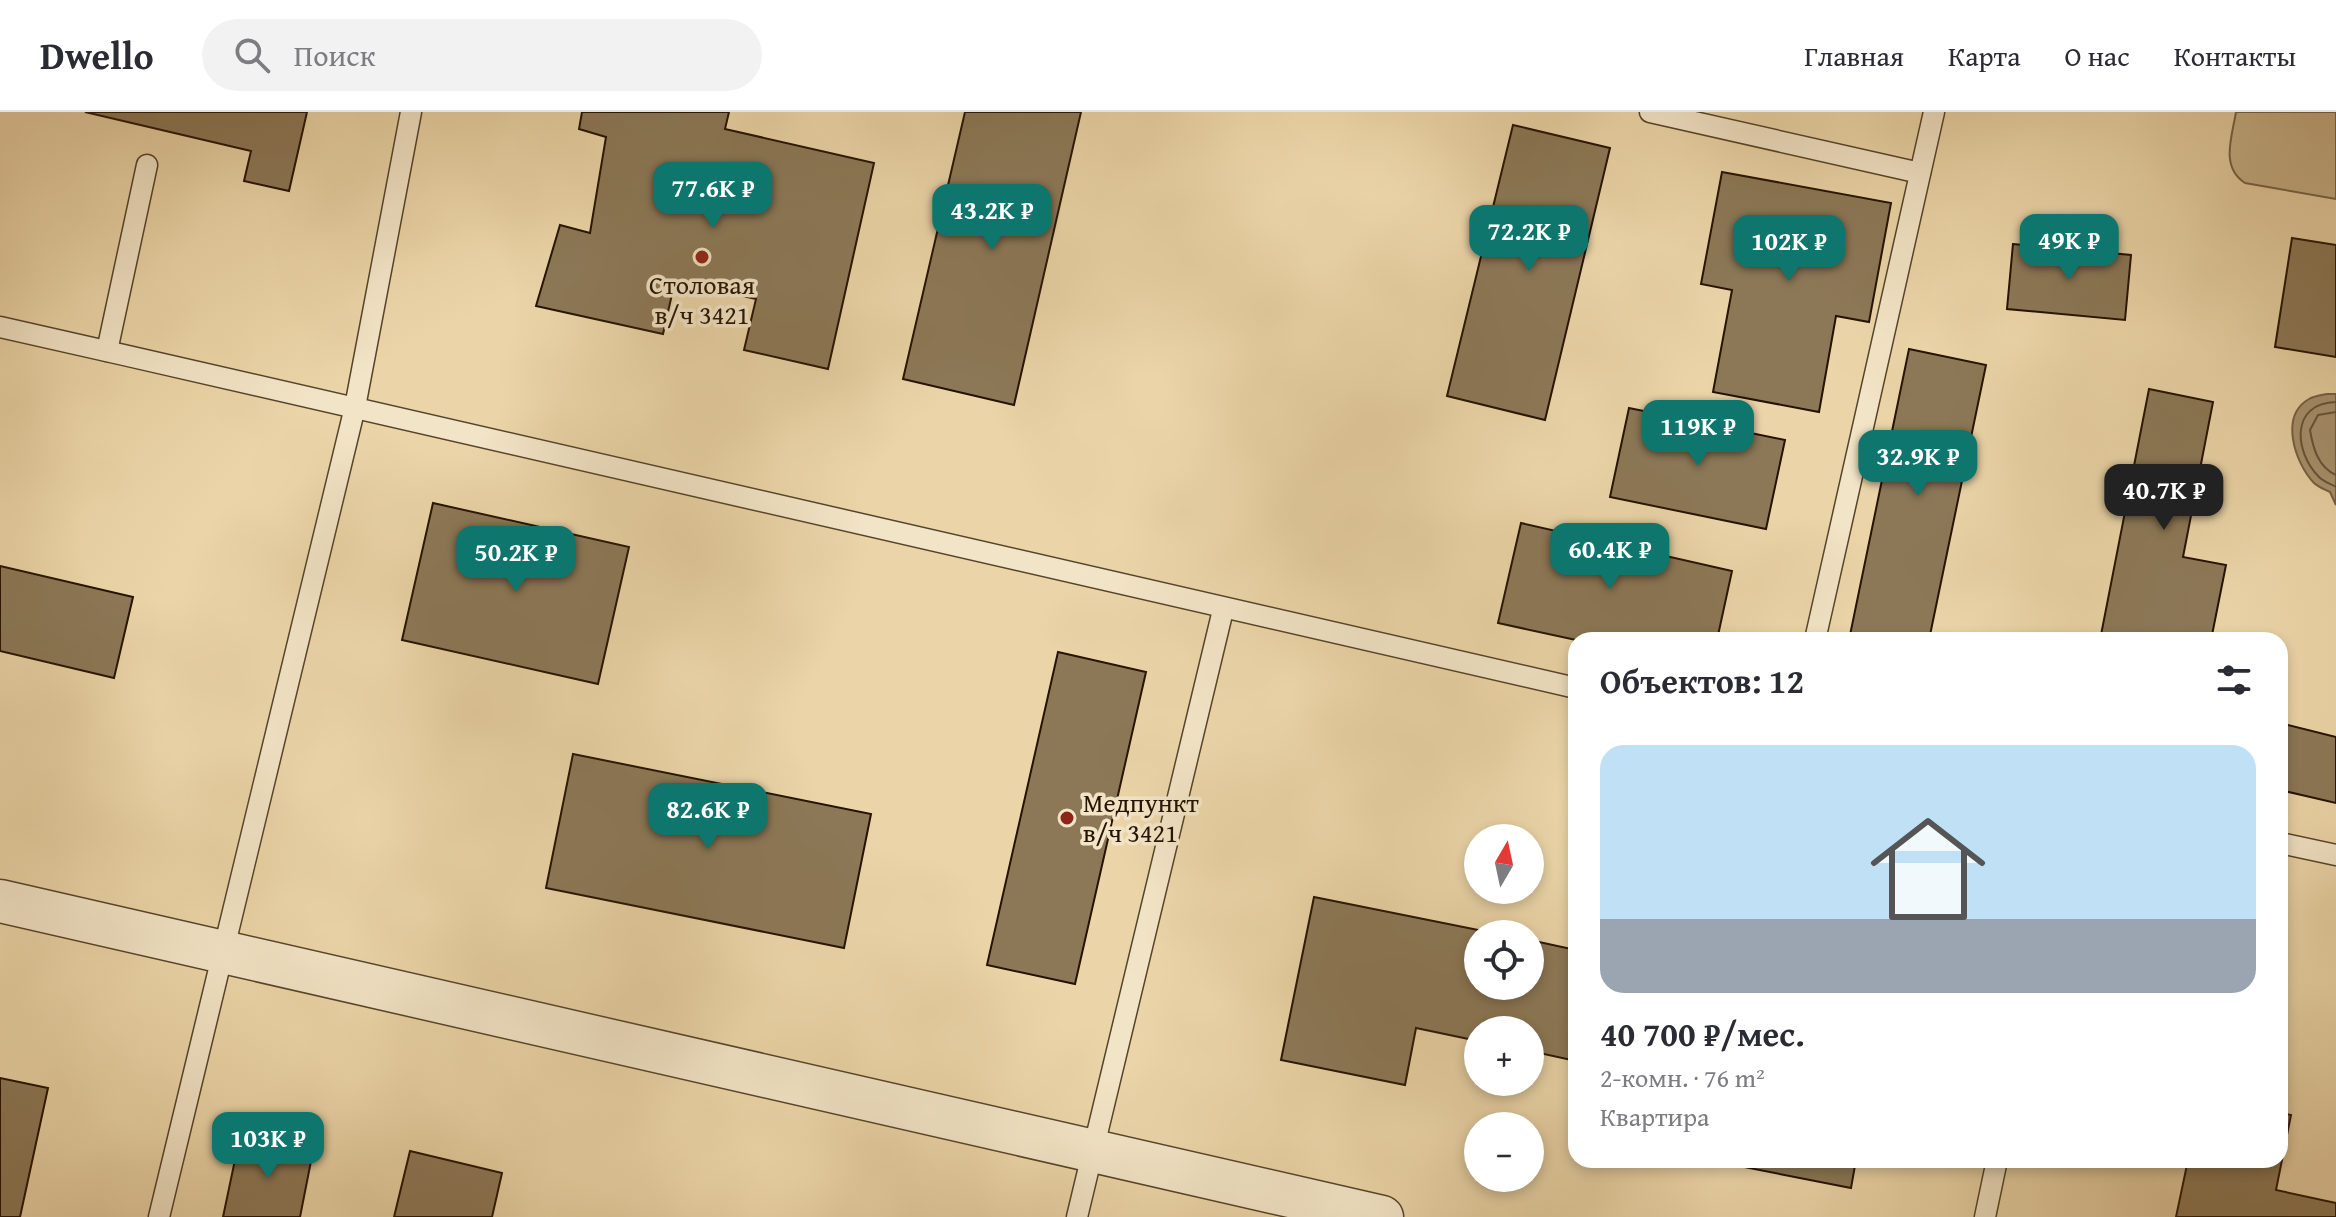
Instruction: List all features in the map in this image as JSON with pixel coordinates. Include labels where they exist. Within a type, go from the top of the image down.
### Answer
[{"type":"street","points":[[0,901],[1382,1217]]},
{"type":"lane","points":[[159,1217],[355,407],[411,112]]},
{"type":"lane","points":[[1650,112],[1920,173]]},
{"type":"lane","points":[[1817,632],[1934,112]]},
{"type":"lane","points":[[107,351],[147,165]]},
{"type":"lane","points":[[0,327],[1223,610],[1568,686]]},
{"type":"lane","points":[[1077,1217],[1223,610]]},
{"type":"lane","points":[[2288,845],[2336,855]]},
{"type":"lane","points":[[1985,1217],[1995,1168]]},
{"type":"shaded area","points":[[2236,112],[2336,112],[2336,199],[2245,183],[2232,169],[2230,160]]},
{"type":"water","points":[[2336,394],[2336,505],[2330,492],[2316,484],[2301,464],[2292,428],[2294,416],[2300,407],[2311,398]]},
{"type":"building","points":[[85,112],[307,112],[289,191],[244,181],[251,151]]},
{"type":"building","name":"Столовая в/ч 3421","points":[[582,112],[729,112],[725,129],[874,163],[828,369],[744,350],[756,299],[675,281],[663,334],[536,306],[560,225],[590,233],[606,137],[579,129]]},
{"type":"building","points":[[965,112],[1081,112],[1014,405],[903,379]]},
{"type":"building","points":[[1513,125],[1610,148],[1545,420],[1447,396]]},
{"type":"building","points":[[1722,172],[1891,203],[1869,322],[1836,316],[1819,412],[1713,392],[1732,290],[1701,284]]},
{"type":"building","points":[[2292,238],[2336,245],[2336,357],[2275,347]]},
{"type":"building","points":[[2013,244],[2131,255],[2125,320],[2007,309]]},
{"type":"building","points":[[1909,349],[1986,365],[1931,632],[1851,632]]},
{"type":"building","points":[[2149,389],[2213,402],[2183,557],[2226,565],[2213,632],[2102,632]]},
{"type":"building","points":[[1629,408],[1785,440],[1766,529],[1610,497]]},
{"type":"building","points":[[433,503],[629,547],[598,684],[402,640]]},
{"type":"building","points":[[1521,523],[1732,571],[1719,632],[1568,632],[1568,638],[1498,623]]},
{"type":"building","points":[[0,566],[133,597],[114,678],[0,651]]},
{"type":"building","name":"Медпункт в/ч 3421","points":[[1058,652],[1146,672],[1075,984],[987,965]]},
{"type":"building","points":[[2288,725],[2336,737],[2336,803],[2288,792]]},
{"type":"building","points":[[573,754],[871,814],[844,948],[546,888]]},
{"type":"building","points":[[1314,897],[1464,927],[1464,1000],[1544,1000],[1544,943],[1568,948],[1568,1059],[1544,1054],[1544,1016],[1464,1016],[1464,1038],[1416,1028],[1405,1085],[1281,1060]]},
{"type":"building","points":[[0,1078],[48,1088],[20,1217],[0,1217]]},
{"type":"building","points":[[240,1136],[313,1151],[300,1217],[223,1217]]},
{"type":"building","points":[[410,1151],[502,1173],[492,1217],[394,1217]]},
{"type":"building","points":[[1749,1168],[1855,1168],[1851,1188]]},
{"type":"building","points":[[2186,1168],[2280,1168],[2276,1190],[2336,1203],[2336,1217],[2176,1217]]},
{"type":"place","name":"Столовая в/ч 3421","points":[[702,257]]},
{"type":"place","name":"Медпункт в/ч 3421","points":[[1067,818]]}]
